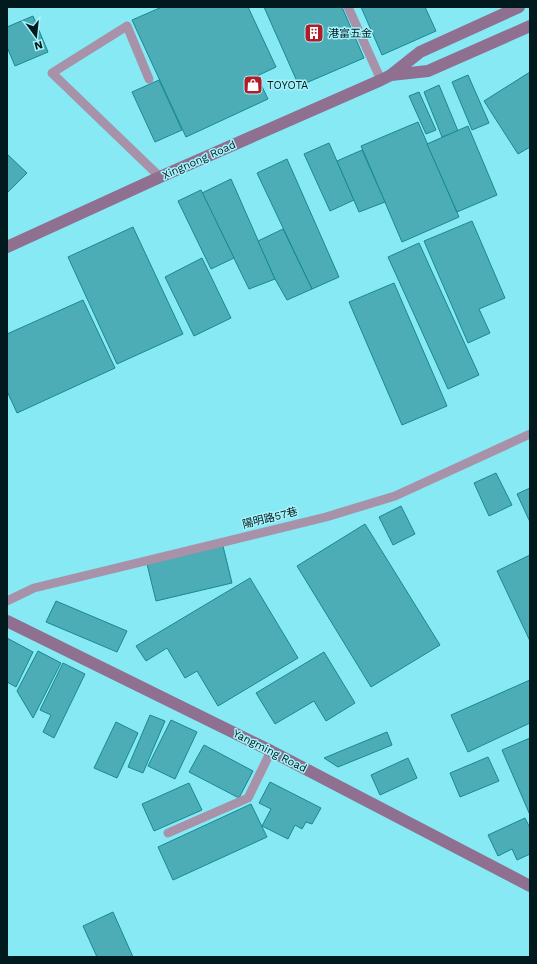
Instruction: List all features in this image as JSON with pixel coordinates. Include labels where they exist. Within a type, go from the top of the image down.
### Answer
[{"type":"main road","name":"Xingnong Road","points":[[7,247],[160,177],[386,77],[420,52],[519,7]]},
{"type":"main road","name":"Xingnong Road","points":[[386,77],[428,71],[530,26]]},
{"type":"main road","name":"Yangming Road","points":[[7,621],[271,751],[530,886]]},
{"type":"lane","points":[[348,7],[386,77]]},
{"type":"lane","points":[[149,79],[127,26],[52,73],[160,177]]},
{"type":"lane","name":"陽明路57巷","points":[[7,601],[34,588],[326,517],[395,496],[530,434]]},
{"type":"lane","points":[[168,833],[248,798],[271,751]]},
{"type":"building","points":[[162,7],[248,7],[276,67],[257,76],[268,99],[186,137],[132,20]]},
{"type":"building","name":"港富五金","points":[[264,7],[342,7],[364,58],[299,86]]},
{"type":"building","points":[[361,7],[425,7],[436,31],[382,55]]},
{"type":"building","points":[[33,16],[48,52],[15,66],[7,47],[7,27]]},
{"type":"building","points":[[530,72],[530,147],[518,154],[484,101]]},
{"type":"building","points":[[468,75],[489,123],[472,130],[452,82]]},
{"type":"building","points":[[159,80],[182,130],[155,142],[132,92]]},
{"type":"building","points":[[439,85],[458,131],[442,137],[424,92]]},
{"type":"building","points":[[419,92],[436,130],[426,134],[409,96]]},
{"type":"building","points":[[418,122],[459,217],[402,242],[361,146]]},
{"type":"building","points":[[468,126],[497,195],[457,212],[427,144]]},
{"type":"building","points":[[329,143],[354,200],[330,211],[304,154]]},
{"type":"building","points":[[362,150],[385,202],[359,212],[337,161]]},
{"type":"building","points":[[7,154],[27,173],[7,193]]},
{"type":"building","points":[[287,159],[339,277],[312,289],[257,173]]},
{"type":"building","points":[[231,179],[275,279],[249,289],[202,193]]},
{"type":"building","points":[[201,190],[234,258],[211,269],[178,201]]},
{"type":"building","points":[[472,221],[505,298],[479,309],[490,333],[468,343],[424,241]]},
{"type":"building","points":[[133,227],[183,334],[117,364],[68,257]]},
{"type":"building","points":[[283,229],[312,289],[287,300],[275,279],[258,241]]},
{"type":"building","points":[[419,243],[479,375],[448,389],[388,257]]},
{"type":"building","points":[[202,258],[231,318],[194,336],[165,277]]},
{"type":"building","points":[[394,283],[447,406],[402,425],[349,302]]},
{"type":"building","points":[[83,300],[115,368],[17,413],[7,391],[7,334]]},
{"type":"building","points":[[496,473],[512,505],[489,516],[474,483]]},
{"type":"building","points":[[530,488],[530,522],[517,494]]},
{"type":"building","points":[[401,506],[415,534],[393,545],[379,517]]},
{"type":"building","points":[[365,524],[440,645],[371,687],[297,566]]},
{"type":"building","points":[[223,546],[232,583],[156,601],[147,564]]},
{"type":"building","points":[[530,555],[530,641],[497,571]]},
{"type":"building","points":[[250,578],[298,658],[218,706],[197,671],[185,678],[167,648],[146,661],[136,646]]},
{"type":"building","points":[[56,601],[127,631],[117,652],[46,622]]},
{"type":"building","points":[[7,638],[33,652],[16,687],[7,682]]},
{"type":"building","points":[[38,651],[61,663],[33,718],[17,691]]},
{"type":"building","points":[[324,652],[355,703],[326,721],[314,701],[275,724],[256,693]]},
{"type":"building","points":[[63,663],[85,674],[54,738],[43,732],[51,715],[40,710]]},
{"type":"building","points":[[530,680],[530,723],[468,752],[451,715]]},
{"type":"building","points":[[150,715],[165,721],[143,773],[128,767]]},
{"type":"building","points":[[171,720],[197,732],[175,779],[148,766]]},
{"type":"building","points":[[116,722],[138,733],[117,778],[94,768]]},
{"type":"building","points":[[387,732],[392,745],[338,767],[324,758]]},
{"type":"building","points":[[530,738],[530,815],[502,750]]},
{"type":"building","points":[[204,745],[253,771],[239,798],[189,772]]},
{"type":"building","points":[[488,757],[499,781],[460,797],[450,773]]},
{"type":"building","points":[[408,758],[417,778],[380,795],[371,775]]},
{"type":"building","points":[[270,782],[321,808],[312,824],[306,822],[302,829],[295,825],[288,839],[262,826],[271,809],[259,803]]},
{"type":"building","points":[[189,783],[202,810],[154,831],[142,804]]},
{"type":"building","points":[[251,804],[267,837],[173,880],[158,847]]},
{"type":"building","points":[[525,818],[530,828],[530,854],[517,860],[512,849],[498,856],[488,835]]},
{"type":"building","points":[[113,912],[133,957],[97,957],[83,926]]},
{"type":"place","name":"港富五金","points":[[314,33]]},
{"type":"place","name":"TOYOTA","points":[[253,85]]}]
